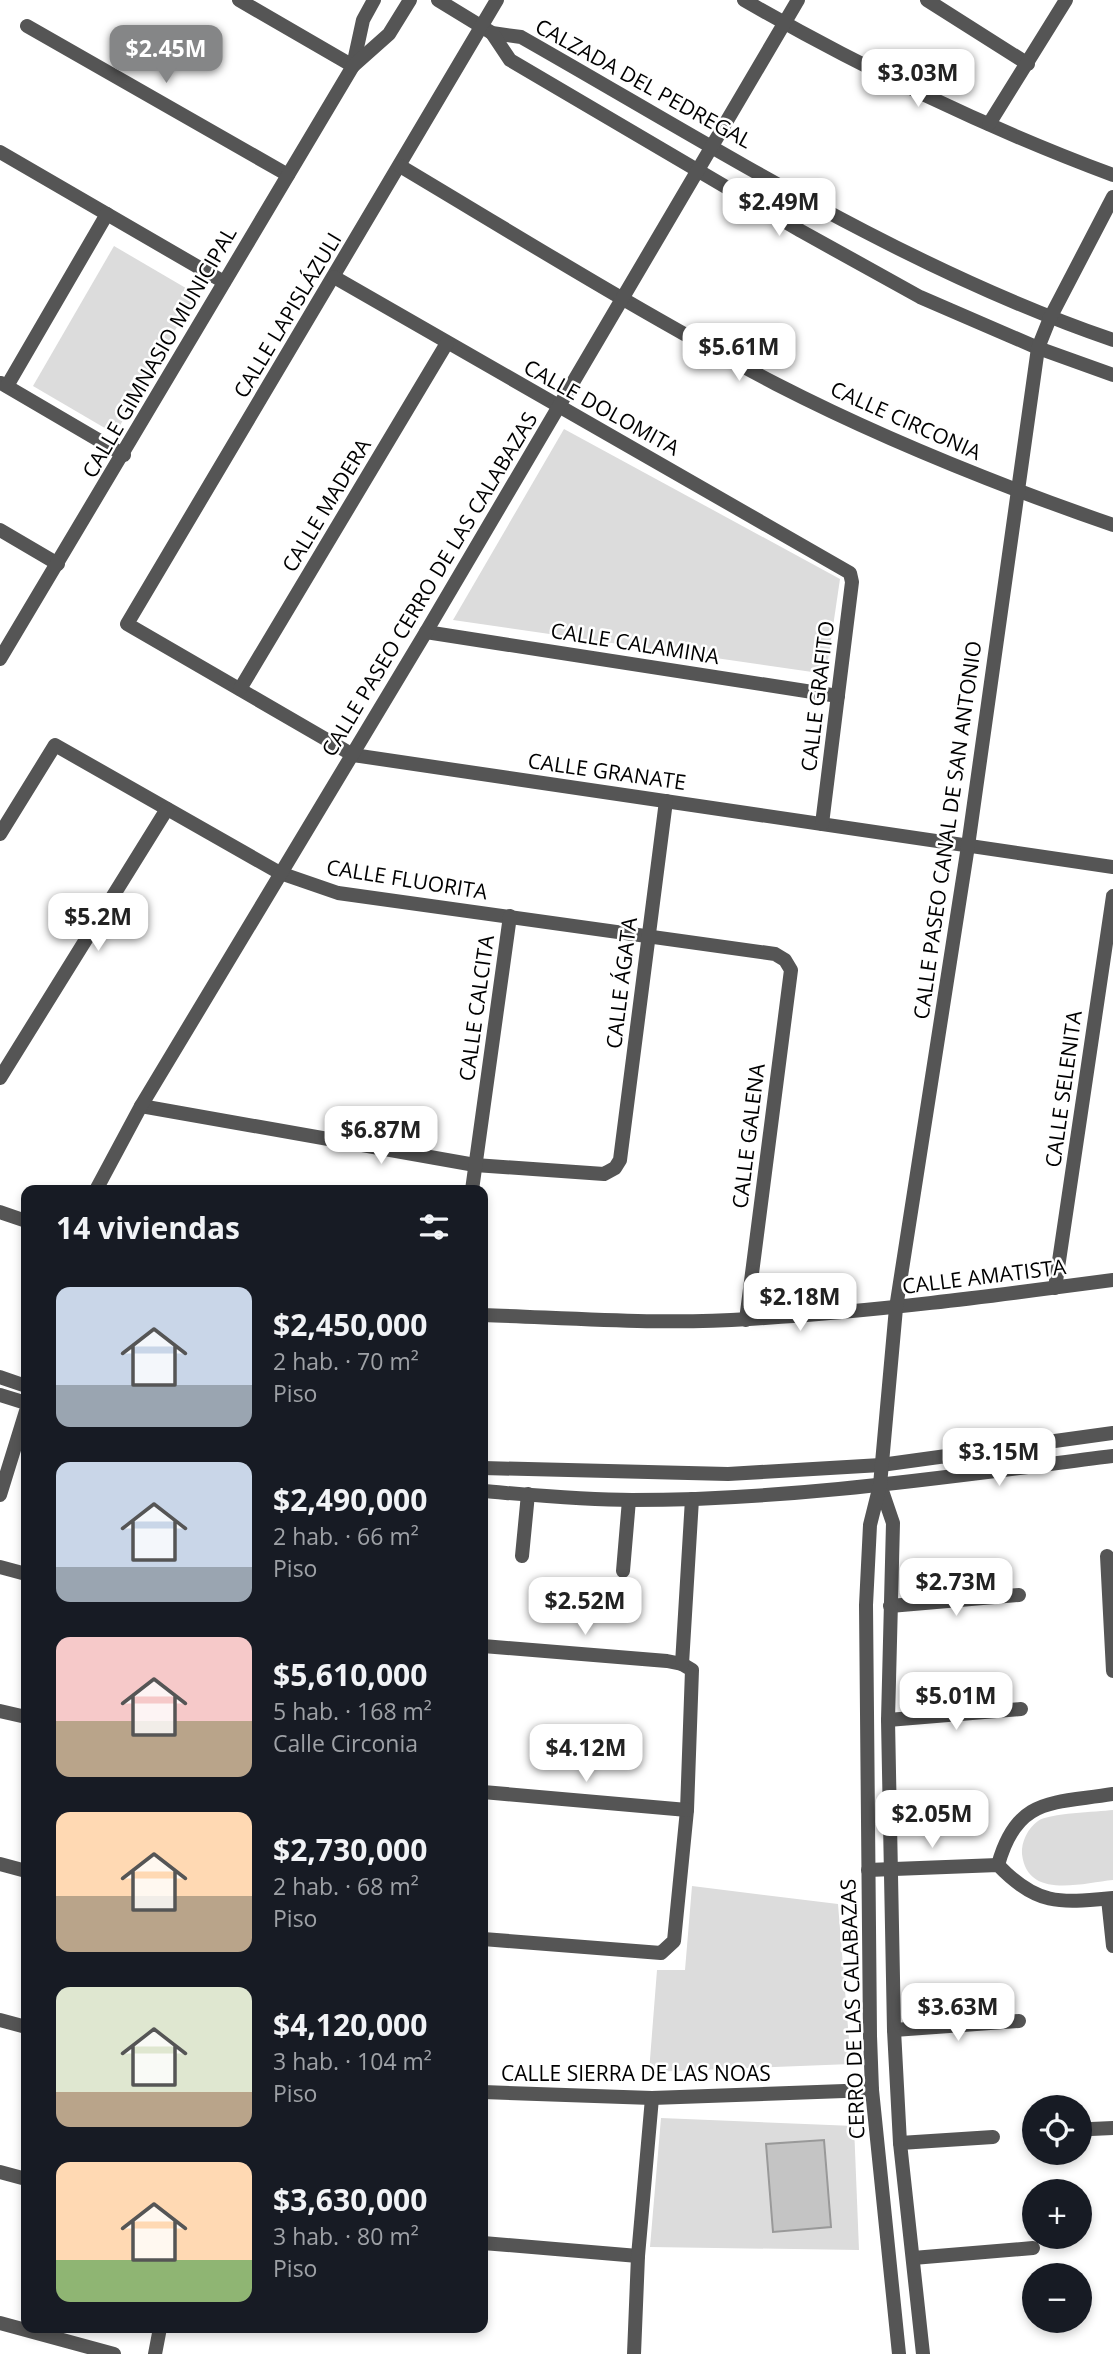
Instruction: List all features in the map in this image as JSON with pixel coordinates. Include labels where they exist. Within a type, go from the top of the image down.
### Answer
[{"type":"street","points":[[239,0],[353,66]]},
{"type":"street","name":"CALLE GIMNASIO MUNICIPAL","points":[[353,66],[363,20],[374,0]]},
{"type":"street","name":"CALLE GIMNASIO MUNICIPAL","points":[[0,659],[124,455],[353,66],[388,34],[410,0]]},
{"type":"street","name":"CALZADA DEL PEDREGAL","points":[[438,0],[487,29],[520,37],[712,146],[974,286],[1050,318],[1113,340]]},
{"type":"street","name":"CALLE LAPISLÁZULI","points":[[127,624],[400,166],[487,29],[497,0]]},
{"type":"street","points":[[744,0],[784,23],[989,124],[1113,175]]},
{"type":"street","name":"CALLE PASEO CERRO DE LAS CALABAZAS","points":[[99,1185],[141,1106],[353,755],[798,0]]},
{"type":"street","points":[[927,0],[1028,64]]},
{"type":"street","points":[[989,124],[1066,0]]},
{"type":"street","points":[[27,26],[288,175]]},
{"type":"street","name":"CALZADA DEL PEDREGAL","points":[[487,29],[510,60],[920,297],[1038,348],[1113,374]]},
{"type":"street","points":[[0,152],[224,282]]},
{"type":"street","name":"CALLE CIRCONIA","points":[[400,166],[622,299],[776,384],[907,446],[1016,492],[1113,526]]},
{"type":"street","name":"CALLE PASEO CANAL DE SAN ANTONIO","points":[[880,1485],[896,1308],[968,846],[1038,348],[1050,318],[1113,197]]},
{"type":"street","points":[[107,215],[3,384],[124,455]]},
{"type":"street","name":"CALLE DOLOMITA","points":[[334,277],[850,573]]},
{"type":"street","name":"CALLE MADERA","points":[[240,689],[447,343]]},
{"type":"street","points":[[0,530],[58,564]]},
{"type":"street","name":"CALLE GRAFITO","points":[[822,824],[852,582],[850,573]]},
{"type":"street","name":"CALLE GRANATE","points":[[127,624],[353,755],[1113,867]]},
{"type":"street","name":"CALLE CALAMINA","points":[[426,632],[838,696]]},
{"type":"street","name":"CALLE FLUORITA","points":[[0,834],[55,745],[280,873],[338,893],[775,954],[785,960]]},
{"type":"street","name":"CALLE ÁGATA","points":[[475,1165],[604,1174],[615,1168],[620,1160],[666,802]]},
{"type":"street","points":[[0,1078],[167,808]]},
{"type":"street","name":"CALLE SELENITA","points":[[1055,1288],[1113,896]]},
{"type":"street","name":"CALLE CALCITA","points":[[473,1185],[510,916]]},
{"type":"street","name":"CALLE GALENA","points":[[746,1320],[791,970],[785,960]]},
{"type":"street","points":[[141,1106],[475,1165]]},
{"type":"street","points":[[0,1212],[21,1218]]},
{"type":"street","name":"CALLE AMATISTA","points":[[488,1315],[623,1320],[746,1320],[896,1308],[1113,1280]]},
{"type":"street","points":[[0,1377],[21,1384]]},
{"type":"street","points":[[0,1395],[21,1402]]},
{"type":"street","points":[[0,1496],[21,1427]]},
{"type":"street","points":[[488,1468],[728,1474],[881,1465],[1113,1433]]},
{"type":"street","points":[[488,1491],[629,1500],[692,1499],[880,1485],[1113,1456]]},
{"type":"street","name":"CERRO DE LAS CALABAZAS","points":[[880,1485],[893,1523],[888,1720],[894,2030],[900,2143],[923,2354]]},
{"type":"street","name":"CERRO DE LAS CALABAZAS","points":[[880,1485],[870,1525],[866,1605],[872,2090],[899,2354]]},
{"type":"street","points":[[522,1556],[528,1494]]},
{"type":"street","points":[[682,1664],[692,1499]]},
{"type":"street","points":[[623,1571],[629,1500]]},
{"type":"street","points":[[1107,1556],[1113,1671]]},
{"type":"street","points":[[0,1567],[21,1573]]},
{"type":"street","points":[[890,1606],[1019,1595]]},
{"type":"street","points":[[488,1646],[682,1664],[692,1670],[687,1810],[674,1941],[668,1949],[661,1953],[488,1939]]},
{"type":"street","points":[[888,1720],[1021,1709]]},
{"type":"street","points":[[0,1711],[21,1716]]},
{"type":"street","points":[[488,1792],[687,1810]]},
{"type":"street","points":[[998,1865],[1011,1832],[1036,1806],[1113,1794]]},
{"type":"street","points":[[0,1864],[21,1870]]},
{"type":"street","points":[[868,1870],[998,1865],[1024,1888],[1063,1903],[1110,1898],[1113,1946]]},
{"type":"street","points":[[0,2020],[21,2026]]},
{"type":"street","points":[[894,2030],[1019,2021]]},
{"type":"street","name":"CALLE SIERRA DE LAS NOAS","points":[[488,2092],[652,2098],[872,2090]]},
{"type":"street","points":[[634,2354],[638,2256],[652,2098]]},
{"type":"street","points":[[1092,2129],[1113,2128]]},
{"type":"street","points":[[900,2143],[993,2137]]},
{"type":"street","points":[[0,2172],[21,2178]]},
{"type":"street","points":[[488,2243],[638,2256]]},
{"type":"street","points":[[913,2258],[1022,2249]]},
{"type":"street","points":[[0,2323],[21,2329]]},
{"type":"street","points":[[37,2333],[114,2354]]},
{"type":"street","points":[[155,2354],[159,2333]]},
{"type":"shaded area","points":[[114,246],[196,294],[115,434],[33,386]]},
{"type":"shaded area","points":[[564,429],[840,579],[826,674],[453,620]]},
{"type":"shaded area","points":[[1113,1810],[1113,1880],[1058,1885],[1034,1878],[1026,1868],[1022,1854],[1024,1840],[1028,1831],[1038,1821],[1062,1815]]},
{"type":"shaded area","points":[[692,1886],[838,1904],[851,2064],[649,2072],[657,1970],[685,1970]]},
{"type":"shaded area","points":[[661,2118],[854,2126],[859,2250],[650,2247]]},
{"type":"building","points":[[824,2140],[831,2227],[773,2232],[766,2144]]}]
